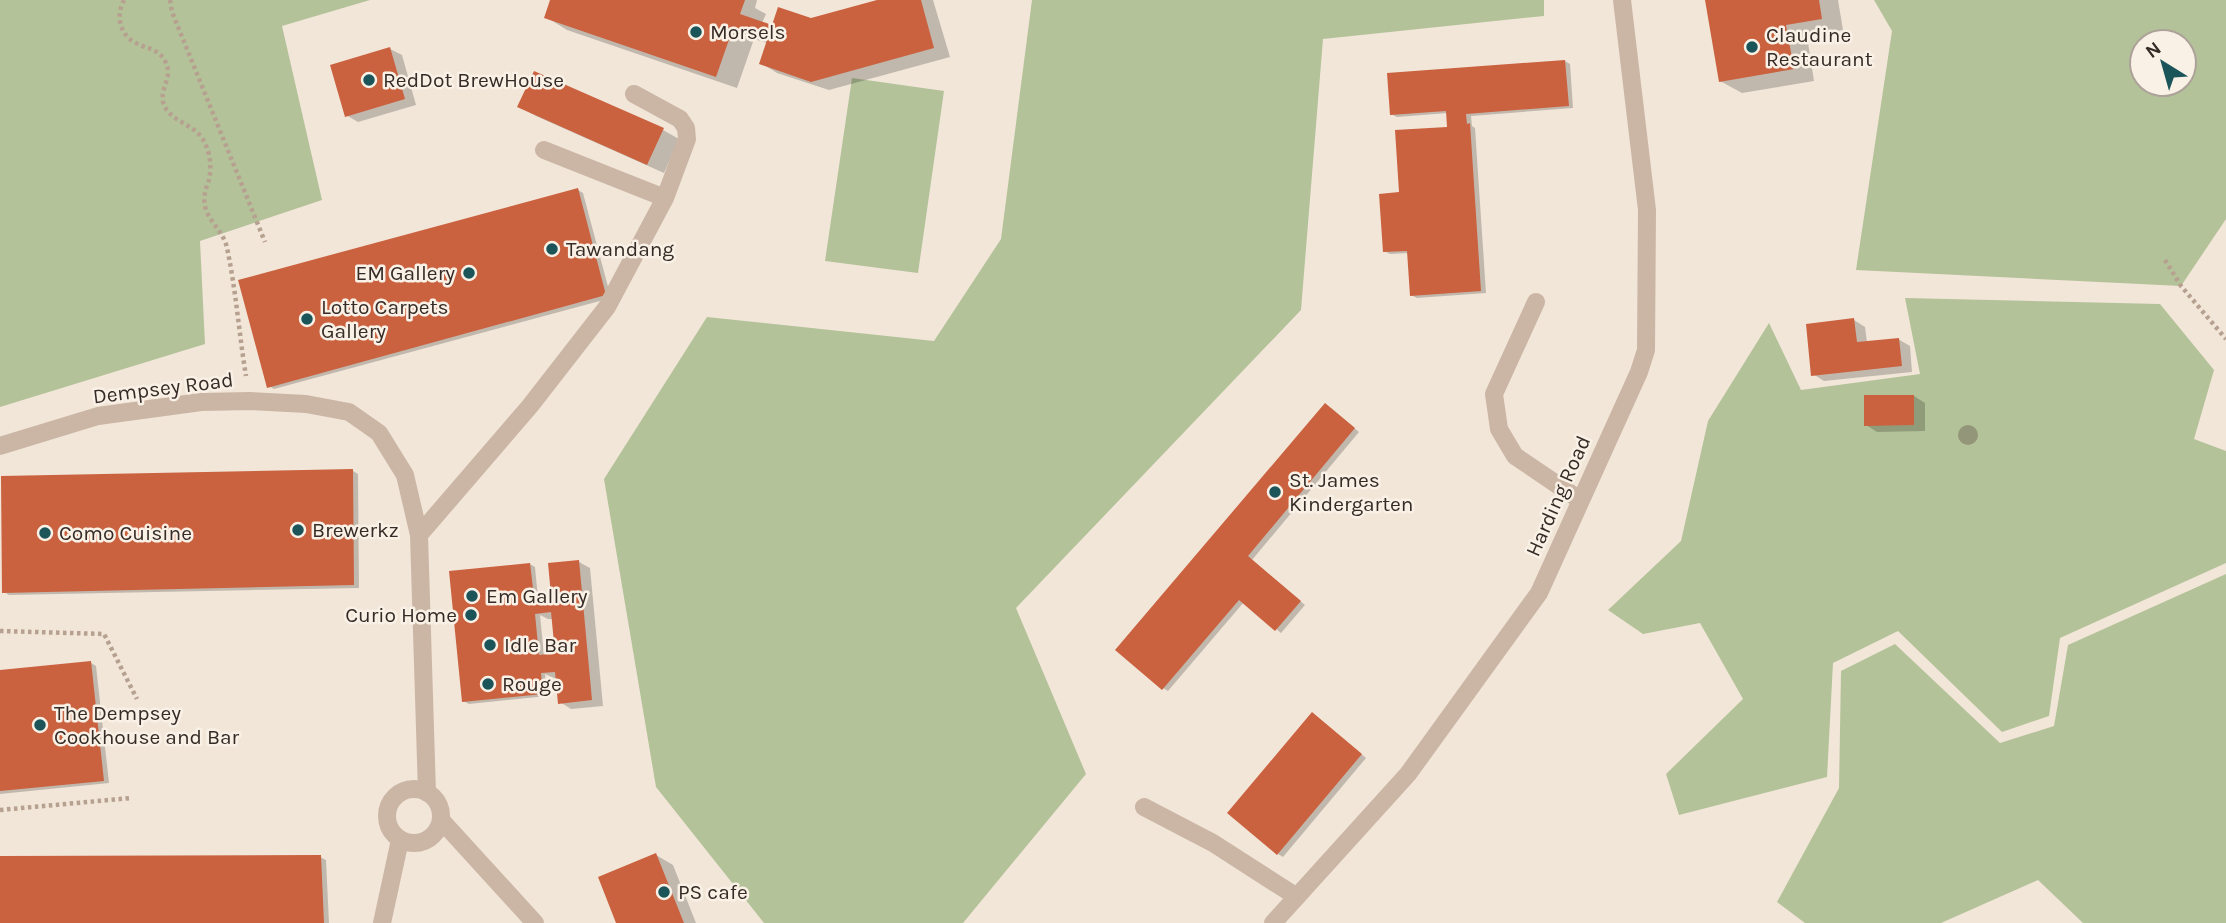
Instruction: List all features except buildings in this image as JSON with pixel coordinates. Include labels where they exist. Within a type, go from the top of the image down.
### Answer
[{"type":"street","name":"Harding Road","points":[[1273,923],[1408,774],[1539,593],[1639,372],[1646,350],[1647,210],[1622,0]]},
{"type":"street","points":[[419,535],[530,407],[607,307],[665,198],[687,139],[686,128],[680,119],[634,93]]},
{"type":"street","points":[[544,150],[665,198]]},
{"type":"street","points":[[1536,302],[1494,394],[1499,429],[1515,456],[1580,500]]},
{"type":"street","name":"Dempsey Road","points":[[0,446],[98,416],[201,402],[306,404],[349,412],[379,433],[405,475],[419,535],[428,793]]},
{"type":"street","points":[[418,789],[428,793],[436,799],[440,809],[441,820],[437,830],[421,842],[410,843],[400,839],[388,823],[390,803],[407,790],[418,789]]},
{"type":"street","points":[[1144,807],[1213,842],[1297,897]]},
{"type":"street","points":[[441,820],[535,923]]},
{"type":"street","points":[[382,923],[400,839]]},
{"type":"path","points":[[124,0],[119,21],[122,29],[135,42],[160,53],[165,61],[169,80],[164,87],[163,102],[167,110],[191,127],[208,150],[210,165],[204,205],[227,245],[250,401]]},
{"type":"path","points":[[170,0],[172,12],[265,242]]},
{"type":"path","points":[[2165,260],[2181,286],[2226,340]]},
{"type":"path","points":[[0,631],[104,634],[137,699]]},
{"type":"path","points":[[0,810],[131,798]]},
{"type":"green space","points":[[0,0],[370,0],[282,26],[322,200],[200,241],[205,344],[0,407]]},
{"type":"green space","points":[[1032,0],[1544,0],[1544,16],[1323,39],[1301,310],[1016,608],[1086,774],[963,923],[764,923],[656,787],[604,479],[707,317],[934,341],[1001,239]]},
{"type":"green space","points":[[1874,0],[2226,0],[2226,219],[2181,286],[1856,270],[1892,31]]},
{"type":"green space","points":[[852,78],[944,91],[918,273],[825,261]]},
{"type":"green space","points":[[1905,298],[2160,304],[2214,370],[2194,439],[2226,451],[2226,563],[2060,638],[2049,716],[2002,732],[1898,631],[1833,663],[1827,777],[1679,815],[1666,774],[1743,699],[1700,623],[1643,634],[1608,610],[1681,541],[1708,421],[1769,323],[1801,390],[1920,374]]},
{"type":"green space","points":[[2226,574],[2226,923],[2083,923],[2038,880],[1941,923],[1805,923],[1777,902],[1839,788],[1841,671],[1895,644],[2000,743],[2054,726],[2068,645]]},
{"type":"place","name":"Morsels","points":[[696,32]]},
{"type":"place","name":"Claudine Restaurant","points":[[1752,47]]},
{"type":"place","name":"RedDot BrewHouse","points":[[369,80]]},
{"type":"place","name":"Tawandang","points":[[552,249]]},
{"type":"place","name":"EM Gallery","points":[[469,273]]},
{"type":"place","name":"Lotto Carpets Gallery","points":[[307,319]]},
{"type":"place","name":"St. James Kindergarten","points":[[1275,492]]},
{"type":"place","name":"Brewerkz","points":[[298,530]]},
{"type":"place","name":"Como Cuisine","points":[[45,533]]},
{"type":"place","name":"Em Gallery","points":[[472,596]]},
{"type":"place","name":"Curio Home","points":[[471,615]]},
{"type":"place","name":"Idle Bar","points":[[490,645]]},
{"type":"place","name":"Rouge","points":[[488,684]]},
{"type":"place","name":"The Dempsey Cookhouse and Bar","points":[[40,725]]},
{"type":"place","name":"PS cafe","points":[[664,892]]}]
